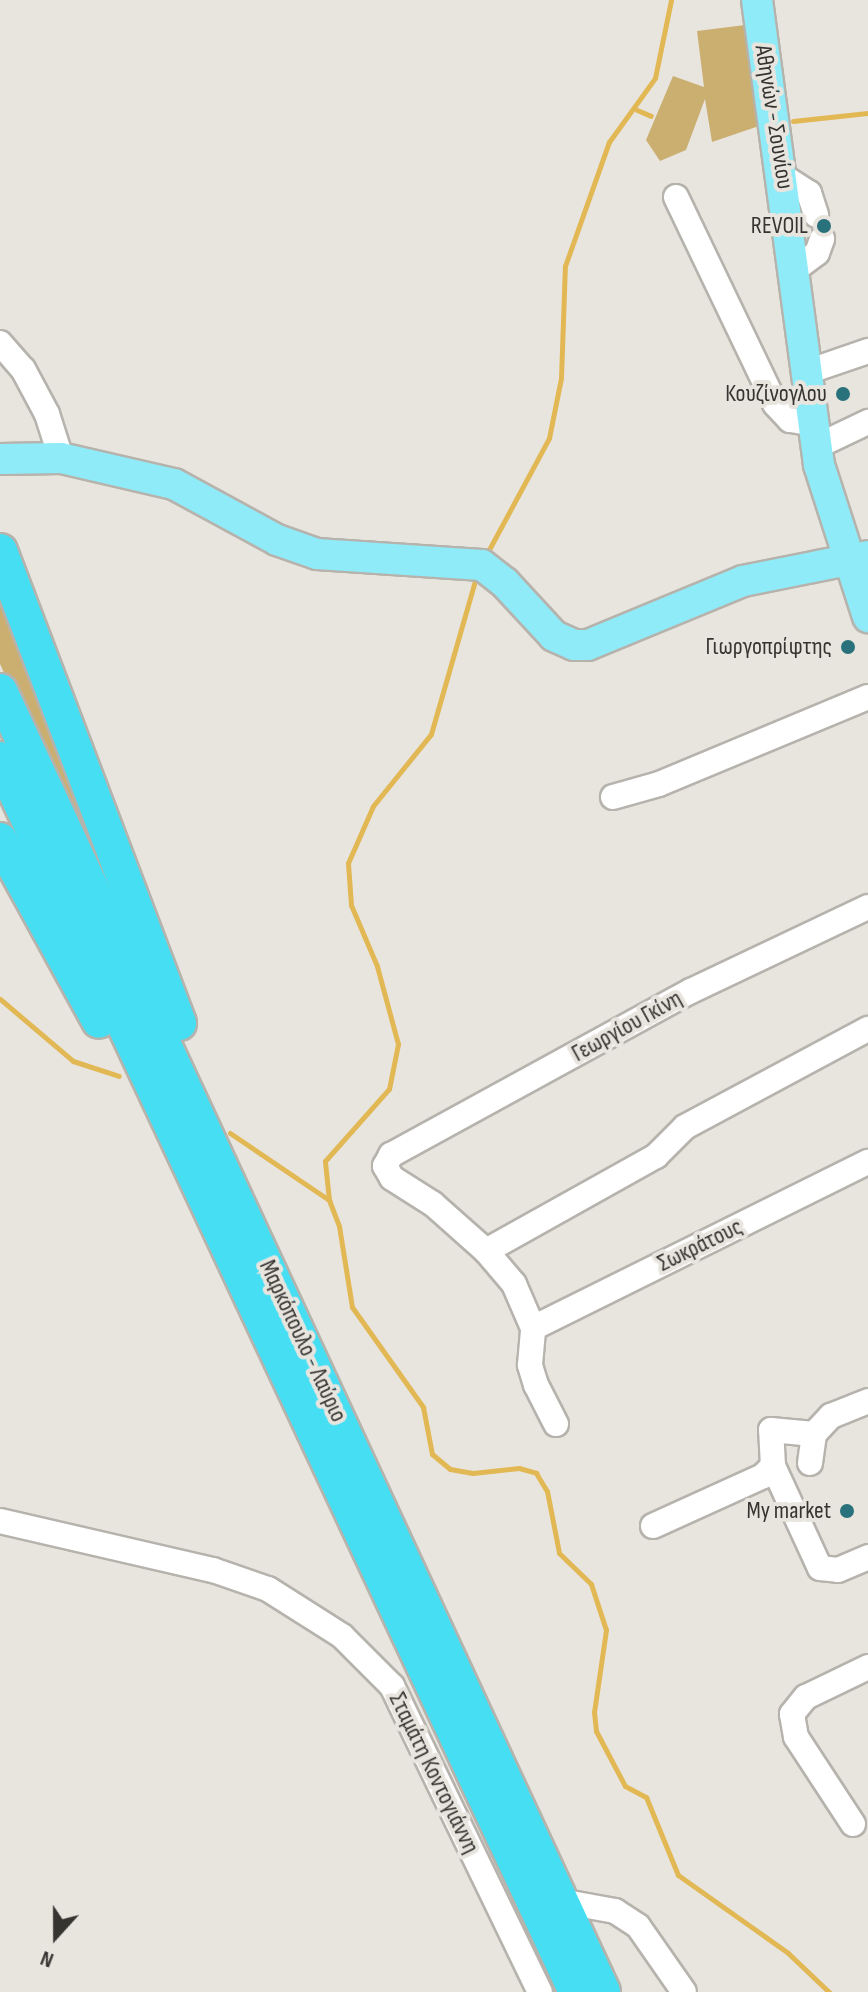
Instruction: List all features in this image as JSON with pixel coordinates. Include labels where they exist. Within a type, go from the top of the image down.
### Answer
[{"type":"highway","points":[[0,551],[191,1056],[206,1128]]},
{"type":"highway","name":"Μαρκόπουλο - Λαύριο","points":[[0,691],[206,1128],[603,1992]]},
{"type":"highway","name":"Μαρκόπουλο - Λαύριο","points":[[0,759],[576,1992]]},
{"type":"highway","points":[[0,840],[187,1182],[209,1206]]},
{"type":"main road","name":"Αθηνών - Σουνίου","points":[[757,0],[797,268],[807,372],[820,433],[819,465],[861,557],[868,617]]},
{"type":"main road","points":[[0,459],[61,458],[174,484],[277,540],[317,554],[479,566],[554,636],[588,645],[743,581],[861,557]]},
{"type":"street","points":[[784,177],[809,193],[819,227],[817,253],[797,268]]},
{"type":"street","points":[[676,197],[775,404],[790,420],[820,433],[868,422]]},
{"type":"street","points":[[0,343],[23,369],[47,414],[61,458]]},
{"type":"street","points":[[807,372],[868,351]]},
{"type":"street","points":[[613,797],[659,784],[868,697]]},
{"type":"street","name":"Γεωργίου Γκίνη","points":[[486,1251],[433,1204],[392,1178],[385,1166],[391,1155],[691,991],[868,907]]},
{"type":"street","points":[[556,1424],[530,1365],[533,1328],[514,1284],[486,1251],[656,1156],[685,1127],[868,1029]]},
{"type":"street","name":"Σωκράτους","points":[[533,1328],[868,1162]]},
{"type":"street","points":[[810,1463],[814,1434],[831,1416],[868,1401]]},
{"type":"street","points":[[814,1434],[771,1430],[773,1466],[820,1568],[838,1570],[868,1557]]},
{"type":"street","points":[[653,1526],[763,1476],[773,1466]]},
{"type":"street","name":"Σταμάτη Κοντογιάννη","points":[[0,1521],[213,1570],[268,1589],[342,1636],[392,1686],[540,1992]]},
{"type":"street","points":[[853,1824],[796,1737],[792,1714],[806,1697],[868,1667]]},
{"type":"street","points":[[560,1901],[615,1911],[638,1926],[684,1992]]},
{"type":"shaded area","points":[[745,25],[759,126],[712,142],[705,99],[686,150],[660,161],[646,140],[673,76],[704,87],[697,31]]},
{"type":"shaded area","points":[[0,589],[172,1038],[0,664]]},
{"type":"waterway","points":[[485,557],[549,438],[561,378],[565,266],[609,142],[655,78],[671,0]]},
{"type":"waterway","points":[[637,110],[651,116]]},
{"type":"waterway","points":[[793,121],[868,113]]},
{"type":"waterway","points":[[329,1200],[325,1161],[389,1089],[398,1044],[377,966],[351,905],[348,863],[373,806],[431,734],[476,577]]},
{"type":"waterway","points":[[0,999],[73,1061],[119,1076]]},
{"type":"waterway","points":[[230,1133],[329,1200],[339,1226],[352,1307],[423,1407],[432,1454],[450,1469],[473,1473],[519,1468],[536,1473],[547,1491],[559,1553],[591,1584],[606,1630],[594,1712],[596,1731],[625,1786],[646,1797],[678,1875],[788,1953],[829,1992]]},
{"type":"place","name":"REVOIL","points":[[824,226]]},
{"type":"place","name":"Κουζίνογλου","points":[[843,394]]},
{"type":"place","name":"Γιωργοπρίφτης","points":[[848,647]]},
{"type":"place","name":"My market","points":[[847,1511]]}]
